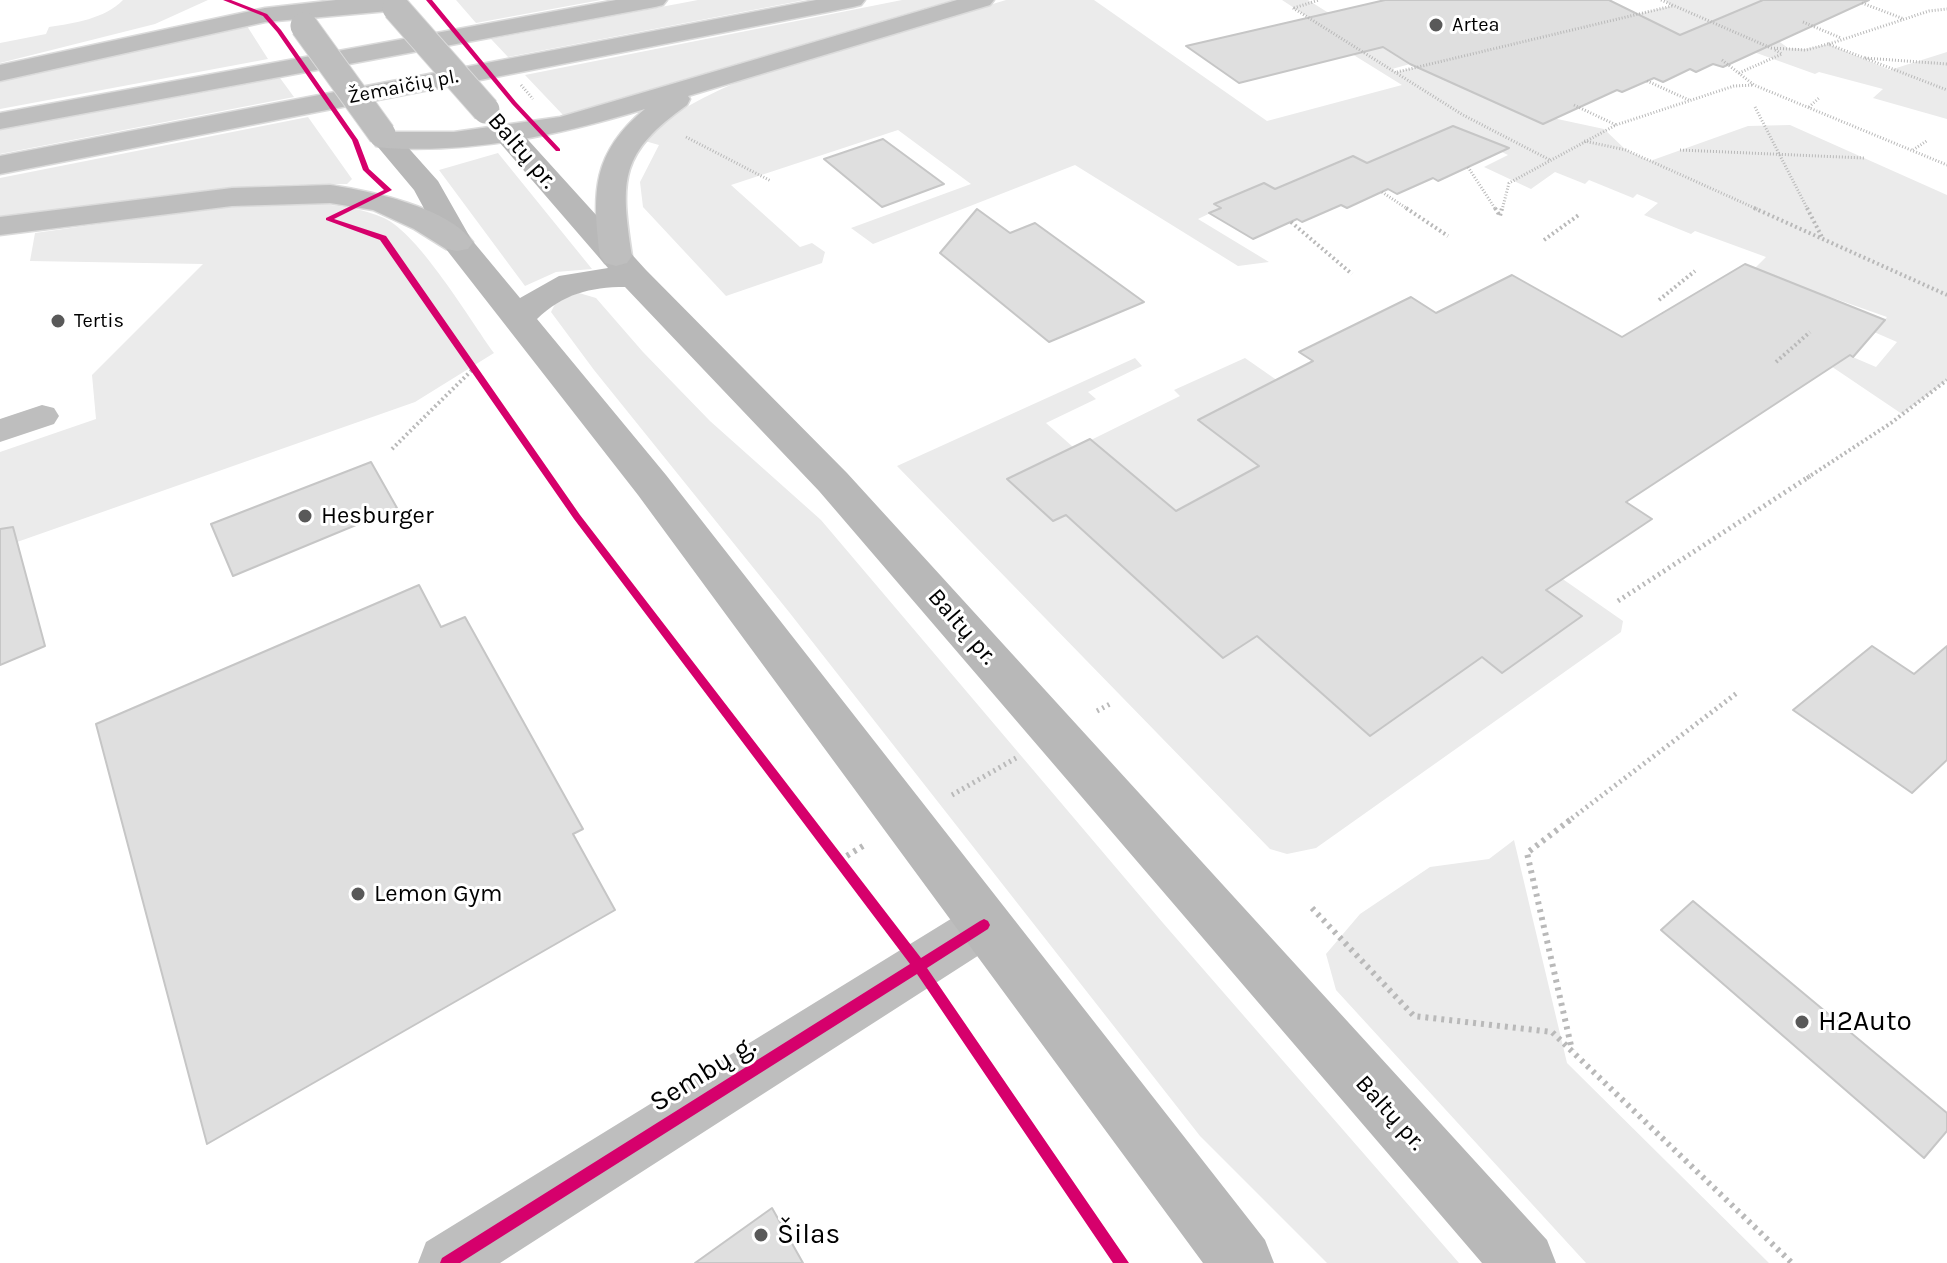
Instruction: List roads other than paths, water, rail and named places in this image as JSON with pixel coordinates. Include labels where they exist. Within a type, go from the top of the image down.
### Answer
[{"type":"main road","points":[[68,57],[178,19],[219,0]]},
{"type":"main road","name":"Žemaičių pl.","points":[[0,121],[655,0]]},
{"type":"main road","name":"Žemaičių pl.","points":[[0,165],[853,0]]},
{"type":"main road","points":[[384,137],[425,142],[510,137],[566,124],[982,0]]},
{"type":"main road","points":[[0,73],[296,12],[392,4]]},
{"type":"main road","name":"Baltų pr.","points":[[392,4],[625,266],[833,482],[1524,1263]]},
{"type":"main road","points":[[296,12],[384,137],[427,187],[457,242],[652,485],[1242,1263]]},
{"type":"main road","points":[[518,319],[537,298],[558,285],[625,266],[609,213],[610,178],[615,160],[637,130],[702,82]]},
{"type":"main road","points":[[0,226],[232,197],[330,194],[380,202],[425,222],[457,242]]},
{"type":"street","points":[[0,431],[42,416]]},
{"type":"street","name":"Sembų g.","points":[[447,1263],[984,925]]},
{"type":"place","name":"Artea","points":[[1436,25]]},
{"type":"place","name":"Tertis","points":[[58,321]]},
{"type":"place","name":"Hesburger","points":[[305,516]]},
{"type":"place","name":"Lemon Gym","points":[[358,894]]},
{"type":"place","name":"H2Auto","points":[[1802,1022]]},
{"type":"place","name":"Šilas","points":[[761,1235]]}]
